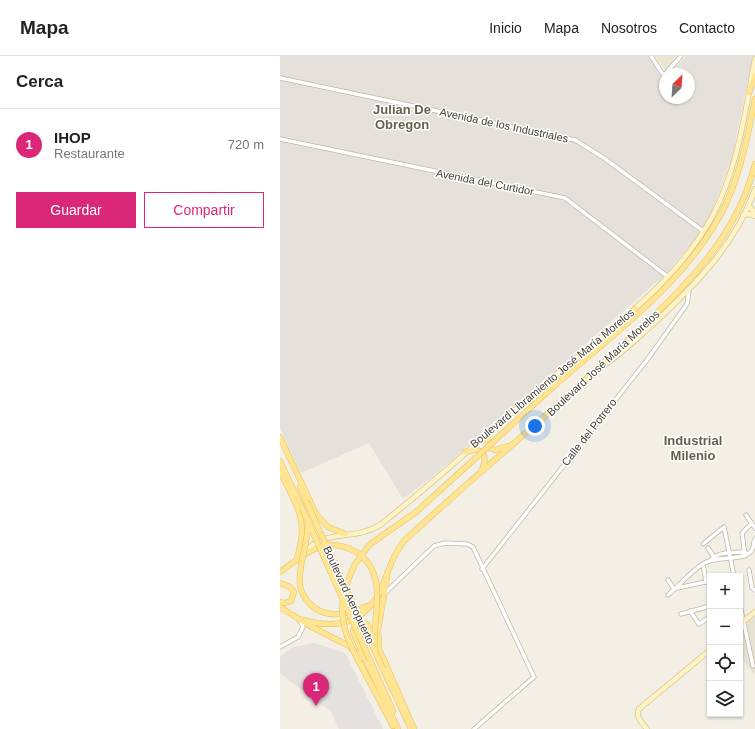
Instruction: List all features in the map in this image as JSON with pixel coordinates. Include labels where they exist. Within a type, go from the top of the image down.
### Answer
[{"type":"main road","points":[[749,92],[755,76]]},
{"type":"main road","name":"Boulevard José María Morelos","points":[[394,729],[349,641],[344,624],[343,597],[354,566],[369,545],[416,512],[553,387],[619,330],[679,274],[701,247],[726,203],[741,164],[755,99]]},
{"type":"main road","name":"Boulevard José María Morelos","points":[[387,572],[395,554],[405,540],[595,371],[682,289],[705,263],[734,218],[746,193],[755,164]]},
{"type":"main road","points":[[630,320],[635,308]]},
{"type":"main road","points":[[605,335],[619,330]]},
{"type":"main road","points":[[492,430],[487,442],[492,449],[498,450],[512,445]]},
{"type":"main road","points":[[280,437],[316,514],[321,521],[331,529],[345,534]]},
{"type":"main road","name":"Boulevard Aeropuerto","points":[[280,442],[382,661],[397,700],[411,729]]},
{"type":"main road","points":[[465,452],[476,450],[483,453],[485,461],[482,471]]},
{"type":"main road","name":"Boulevard Aeropuerto","points":[[280,461],[389,702],[399,729]]},
{"type":"main road","points":[[280,471],[300,512],[312,532],[319,532],[321,521]]},
{"type":"main road","points":[[296,561],[303,535],[300,512]]},
{"type":"main road","points":[[308,521],[307,544],[299,578],[301,590],[310,604],[321,611],[333,615],[351,614],[370,604]]},
{"type":"main road","points":[[280,572],[308,552],[322,546],[333,545],[349,548],[364,558],[373,570],[378,587],[374,635],[382,661]]},
{"type":"main road","points":[[382,661],[378,630],[387,572]]},
{"type":"main road","points":[[299,619],[321,625],[345,623],[361,615],[379,593],[387,572]]},
{"type":"main road","points":[[280,583],[290,586],[294,592],[291,601],[280,603]]},
{"type":"main road","points":[[280,603],[299,619],[358,652],[370,670]]},
{"type":"main road","points":[[399,729],[370,670],[354,633],[354,628],[362,622],[367,624],[382,661],[414,729]]},
{"type":"street","points":[[651,56],[660,68]]},
{"type":"street","points":[[671,68],[681,56]]},
{"type":"street","name":"Boulevard Libramiento José María Morelos","points":[[296,561],[316,543],[328,537],[365,532],[380,525],[605,335],[667,276],[703,231],[716,208],[732,168],[755,59]]},
{"type":"street","name":"Avenida de los Industriales","points":[[280,78],[575,140],[604,158],[703,231]]},
{"type":"street","name":"Avenida del Curtidor","points":[[280,139],[565,198],[667,276]]},
{"type":"street","name":"Boulevard Libramiento José María Morelos","points":[[595,371],[615,359],[689,291],[720,254],[743,215],[755,189]]},
{"type":"street","points":[[748,205],[755,213]]},
{"type":"street","points":[[743,215],[750,214],[755,216]]},
{"type":"street","name":"Calle del Potrero","points":[[482,569],[647,360],[687,304],[689,291]]},
{"type":"street","points":[[746,515],[755,528]]},
{"type":"street","points":[[745,554],[742,533],[751,524]]},
{"type":"street","points":[[703,544],[724,527],[733,573]]},
{"type":"street","points":[[668,595],[703,564],[714,558],[751,552],[755,539]]},
{"type":"street","points":[[384,594],[430,548],[440,544],[470,544],[534,677],[474,729]]},
{"type":"street","points":[[708,548],[714,558]]},
{"type":"street","points":[[703,564],[707,578]]},
{"type":"street","points":[[749,570],[755,590]]},
{"type":"street","points":[[752,582],[755,579]]},
{"type":"street","points":[[668,580],[675,589]]},
{"type":"street","points":[[684,580],[687,586]]},
{"type":"street","points":[[675,589],[707,582]]},
{"type":"street","points":[[681,614],[707,607]]},
{"type":"street","points":[[690,611],[697,623],[700,624],[707,619]]},
{"type":"street","points":[[743,622],[755,612]]},
{"type":"street","points":[[280,647],[294,641],[301,634],[302,627],[299,619]]},
{"type":"street","points":[[743,627],[753,666]]},
{"type":"street","points":[[647,729],[638,714],[641,707],[707,652]]},
{"type":"shaded area","points":[[280,56],[649,56],[659,72],[659,104],[695,104],[695,68],[675,68],[686,56],[753,56],[732,158],[707,224],[666,274],[431,478],[403,499],[369,443],[301,473],[280,428]]},
{"type":"shaded area","points":[[655,56],[679,56],[667,68],[664,68]]},
{"type":"shaded area","points":[[755,608],[755,675],[743,661],[743,618]]},
{"type":"shaded area","points":[[314,643],[345,653],[383,729],[339,729],[331,712],[280,673],[280,657],[293,647]]},
{"type":"place","name":"IHOP","points":[[316,706]]},
{"type":"district","name":"Julian De Obregon","points":[[402,116]]},
{"type":"district","name":"Industrial Milenio","points":[[693,448]]}]
